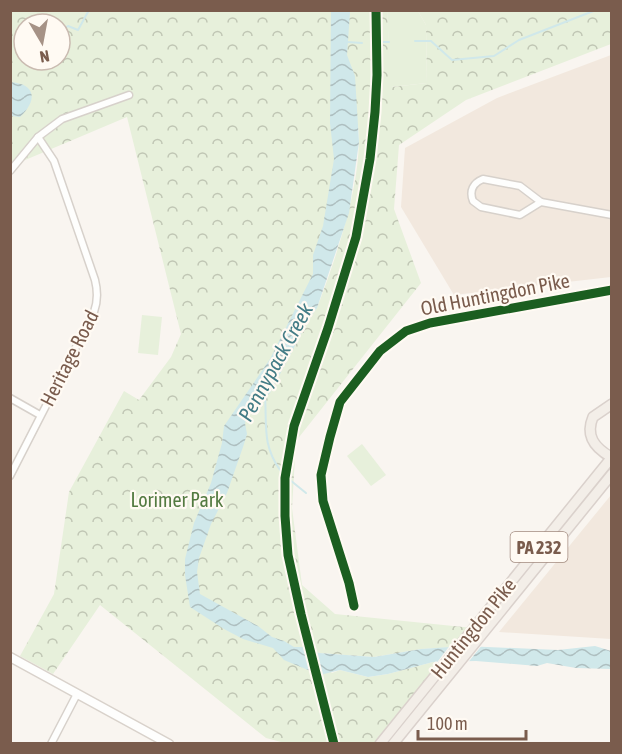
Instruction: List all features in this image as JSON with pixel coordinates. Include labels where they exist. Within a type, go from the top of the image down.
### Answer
[{"type":"main road","points":[[611,457],[592,442],[590,430],[593,417],[612,404]]},
{"type":"main road","name":"Huntingdon Pike","points":[[380,744],[611,457]]},
{"type":"main road","name":"Huntingdon Pike","points":[[393,744],[612,474]]},
{"type":"street","points":[[10,171],[38,137],[62,119],[129,95]]},
{"type":"street","name":"Heritage Road","points":[[10,476],[94,312],[98,291],[54,161],[38,137]]},
{"type":"street","points":[[542,202],[524,214],[516,215],[478,206],[473,201],[471,191],[477,182],[487,179],[520,186],[542,202],[611,212]]},
{"type":"street","name":"Old Huntingdon Pike","points":[[354,606],[323,501],[321,475],[340,402],[380,351],[406,331],[429,323],[612,290]]},
{"type":"street","points":[[10,398],[40,416]]},
{"type":"street","points":[[10,657],[169,744]]},
{"type":"street","points":[[51,744],[77,694]]},
{"type":"shaded area","points":[[611,55],[611,277],[454,295],[401,207],[405,148],[497,98]]},
{"type":"shaded area","points":[[611,495],[611,639],[499,632]]},
{"type":"green space","name":"Lorimer Park","points":[[11,11],[387,11],[392,87],[427,83],[426,25],[418,11],[611,11],[611,44],[466,100],[399,145],[394,209],[421,283],[296,441],[292,508],[302,585],[335,614],[473,628],[458,647],[421,649],[374,657],[318,653],[303,647],[332,673],[340,670],[368,677],[433,662],[446,662],[380,743],[285,743],[266,738],[100,605],[53,674],[20,656],[54,594],[69,492],[124,391],[139,400],[171,357],[181,334],[127,117],[11,166]],"holes":[[[358,125],[357,169],[347,218],[317,308]]]},
{"type":"green space","points":[[387,11],[418,11],[426,25],[427,83],[391,87]]},
{"type":"green space","points":[[142,315],[162,317],[158,355],[138,353]]},
{"type":"green space","points":[[362,444],[386,475],[371,486],[347,456]]},
{"type":"water","name":"Pennypack Creek","points":[[331,11],[350,12],[347,55],[355,76],[359,142],[349,213],[317,308],[270,393],[249,412],[245,423],[247,434],[243,447],[227,493],[211,524],[199,558],[197,572],[200,594],[258,626],[272,637],[294,647],[303,647],[319,653],[374,657],[421,649],[464,646],[558,650],[595,646],[611,651],[611,669],[576,668],[547,663],[537,666],[476,661],[433,662],[368,677],[340,670],[320,675],[284,660],[273,648],[243,639],[190,607],[185,559],[194,523],[211,483],[222,443],[224,426],[270,359],[313,274],[313,255],[323,226],[334,159],[330,123]]},
{"type":"water","points":[[10,82],[25,86],[32,94],[26,111],[20,117],[11,116]]},
{"type":"pier","points":[[451,644],[483,644],[466,665],[435,665]]},
{"type":"waterway","points":[[72,28],[78,30],[89,10]]},
{"type":"waterway","points":[[164,10],[170,10]]},
{"type":"waterway","points":[[415,41],[431,41],[452,60],[494,56],[519,40],[596,10]]},
{"type":"waterway","points":[[347,42],[362,43]]},
{"type":"waterway","points":[[383,42],[389,42]]},
{"type":"waterway","name":"Pennypack Creek","points":[[265,396],[268,443],[270,452],[280,470]]},
{"type":"waterway","points":[[290,480],[306,493]]},
{"type":"cycle path","points":[[334,744],[288,555],[285,478],[294,426],[356,237],[370,159],[375,112],[376,10]]},
{"type":"cycle path","points":[[354,606],[323,501],[321,475],[340,402],[380,351],[406,331],[430,323],[612,290]]}]
